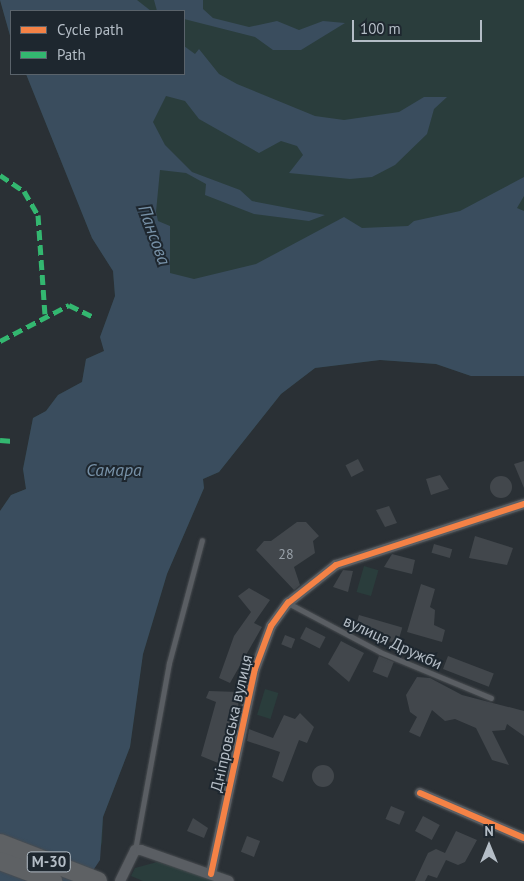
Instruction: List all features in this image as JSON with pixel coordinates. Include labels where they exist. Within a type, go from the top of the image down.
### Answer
[{"type":"highway","name":"М-30","points":[[0,843],[98,881]]},
{"type":"highway","name":"М-30","points":[[0,860],[53,881]]},
{"type":"street","name":"Дніпровська вулиця","points":[[211,874],[255,668],[271,626],[288,603],[336,565],[524,504]]},
{"type":"street","points":[[420,794],[524,838]]},
{"type":"street","points":[[120,881],[135,850],[229,881]]},
{"type":"lane","points":[[135,850],[169,663],[202,540]]},
{"type":"lane","name":"вулиця Дружби","points":[[288,603],[380,652],[492,698]]},
{"type":"green space","name":"Самара","points":[[0,0],[524,0],[524,376],[471,376],[436,364],[380,360],[315,368],[281,394],[219,472],[203,479],[204,488],[167,574],[143,654],[130,747],[103,817],[102,846],[0,511],[11,495],[26,489],[23,469],[33,418],[46,411],[58,395],[82,382],[86,359],[104,351],[100,337],[115,296],[113,271],[92,238],[26,75],[185,75],[185,10],[10,10],[10,35]]},
{"type":"green space","points":[[364,566],[378,570],[371,596],[357,592]]},
{"type":"green space","points":[[265,689],[278,693],[270,719],[257,715]]},
{"type":"green space","points":[[157,862],[195,872],[217,881],[143,881],[131,876],[135,868]]},
{"type":"water","points":[[0,0],[137,0],[150,10],[10,10],[10,35]]},
{"type":"water","points":[[154,0],[203,0],[203,9],[213,18],[249,27],[277,21],[299,30],[323,21],[345,23],[301,50],[273,50],[255,37],[185,19],[185,10],[157,10]]},
{"type":"water","name":"Самара","points":[[185,47],[195,54],[199,49],[219,74],[237,84],[315,116],[344,120],[399,112],[424,97],[447,97],[434,109],[427,134],[395,165],[372,177],[350,179],[289,173],[303,155],[297,146],[281,141],[259,153],[199,119],[185,101],[166,96],[153,122],[165,145],[192,172],[240,190],[252,201],[325,215],[309,221],[254,214],[205,195],[206,184],[186,173],[160,170],[156,212],[158,221],[170,226],[170,273],[194,279],[256,264],[344,217],[362,228],[408,226],[414,221],[460,211],[524,177],[524,196],[517,208],[524,211],[524,376],[471,376],[436,364],[380,360],[315,368],[281,394],[219,472],[203,479],[204,488],[167,574],[143,654],[130,747],[103,817],[100,860],[86,881],[0,881],[0,511],[11,495],[26,489],[23,469],[33,418],[46,411],[58,395],[82,382],[86,359],[104,351],[100,337],[115,296],[113,271],[92,238],[26,75],[185,75]]},
{"type":"building","points":[[358,459],[364,471],[351,477],[346,465]]},
{"type":"building","points":[[524,461],[524,488],[514,464]]},
{"type":"building","points":[[440,475],[449,489],[431,495],[426,479]]},
{"type":"building","points":[[501,476],[509,479],[512,487],[509,495],[501,498],[493,495],[490,487],[493,479]]},
{"type":"building","points":[[389,506],[397,523],[385,527],[376,510]]},
{"type":"building","points":[[297,522],[306,522],[319,536],[313,541],[315,553],[294,567],[300,585],[294,590],[256,550],[264,541],[271,541]]},
{"type":"building","points":[[475,536],[513,548],[507,565],[469,558]]},
{"type":"building","points":[[434,544],[452,549],[450,558],[432,553]]},
{"type":"building","points":[[392,554],[415,560],[412,574],[384,567]]},
{"type":"building","points":[[343,570],[353,571],[348,592],[333,587]]},
{"type":"building","points":[[421,584],[435,589],[430,607],[435,610],[434,625],[445,630],[442,642],[407,632]]},
{"type":"building","points":[[249,588],[270,600],[254,623],[262,627],[230,683],[219,678],[234,636],[251,612],[238,596]]},
{"type":"building","points":[[359,615],[402,627],[398,644],[354,631]]},
{"type":"building","points":[[306,627],[326,637],[320,649],[300,639]]},
{"type":"building","points":[[285,635],[295,639],[291,648],[281,644]]},
{"type":"building","points":[[341,641],[364,653],[349,682],[328,664]]},
{"type":"building","points":[[379,656],[394,662],[387,678],[373,672]]},
{"type":"building","points":[[448,656],[494,674],[489,687],[443,669]]},
{"type":"building","points":[[417,677],[430,678],[462,695],[524,711],[524,736],[507,724],[505,730],[492,731],[509,765],[492,760],[476,728],[455,719],[445,721],[432,710],[420,737],[409,732],[417,717],[410,712],[406,695]]},
{"type":"building","points":[[209,691],[239,692],[238,711],[234,709],[226,732],[231,734],[223,765],[201,756],[216,702],[206,698]]},
{"type":"building","points":[[300,713],[314,727],[307,743],[299,740],[283,782],[272,777],[280,752],[247,741],[249,729],[273,738],[284,715],[295,719]]},
{"type":"building","points":[[323,765],[331,768],[334,776],[331,784],[323,787],[315,784],[312,776],[315,768]]},
{"type":"building","points":[[391,806],[405,812],[399,825],[386,819]]},
{"type":"building","points":[[423,816],[440,825],[432,840],[415,831]]},
{"type":"building","points":[[193,818],[208,828],[204,838],[187,831]]},
{"type":"building","points":[[456,831],[477,840],[465,862],[458,865],[446,860],[437,878],[428,875],[425,881],[415,881],[428,853],[436,849],[445,853]]},
{"type":"building","points":[[247,836],[260,841],[254,857],[241,852]]},
{"type":"marked path","points":[[0,175],[24,191],[38,215],[45,314]]},
{"type":"marked path","points":[[0,341],[69,305],[92,316]]},
{"type":"marked path","points":[[0,440],[13,441]]},
{"type":"cycle path","points":[[211,874],[255,669],[271,626],[288,603],[336,565],[524,504]]},
{"type":"cycle path","points":[[420,793],[524,838]]},
{"type":"water label","name":"Пансова","points":[[154,235]]}]
